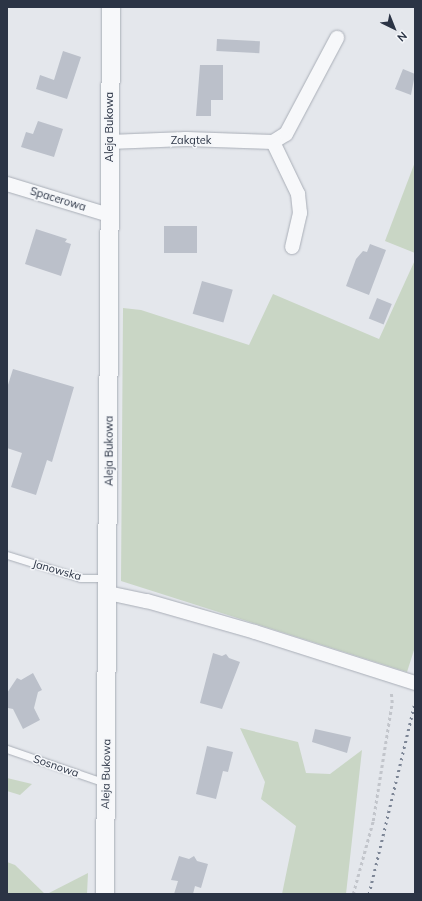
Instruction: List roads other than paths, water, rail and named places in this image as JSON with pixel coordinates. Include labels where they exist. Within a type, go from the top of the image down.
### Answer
[{"type":"street","name":"Aleja Bukowa","points":[[105,894],[111,7]]},
{"type":"street","points":[[292,247],[300,213],[298,194],[273,142],[286,134],[337,38]]},
{"type":"street","name":"Zakątek","points":[[109,142],[186,139],[273,142]]},
{"type":"street","name":"Spacerowa","points":[[7,184],[109,214]]},
{"type":"street","points":[[108,586],[415,683]]},
{"type":"lane","name":"Janowska","points":[[7,555],[108,586]]},
{"type":"lane","name":"Sosnowa","points":[[7,749],[106,783]]},
{"type":"railway","points":[[369,894],[415,703]]}]
